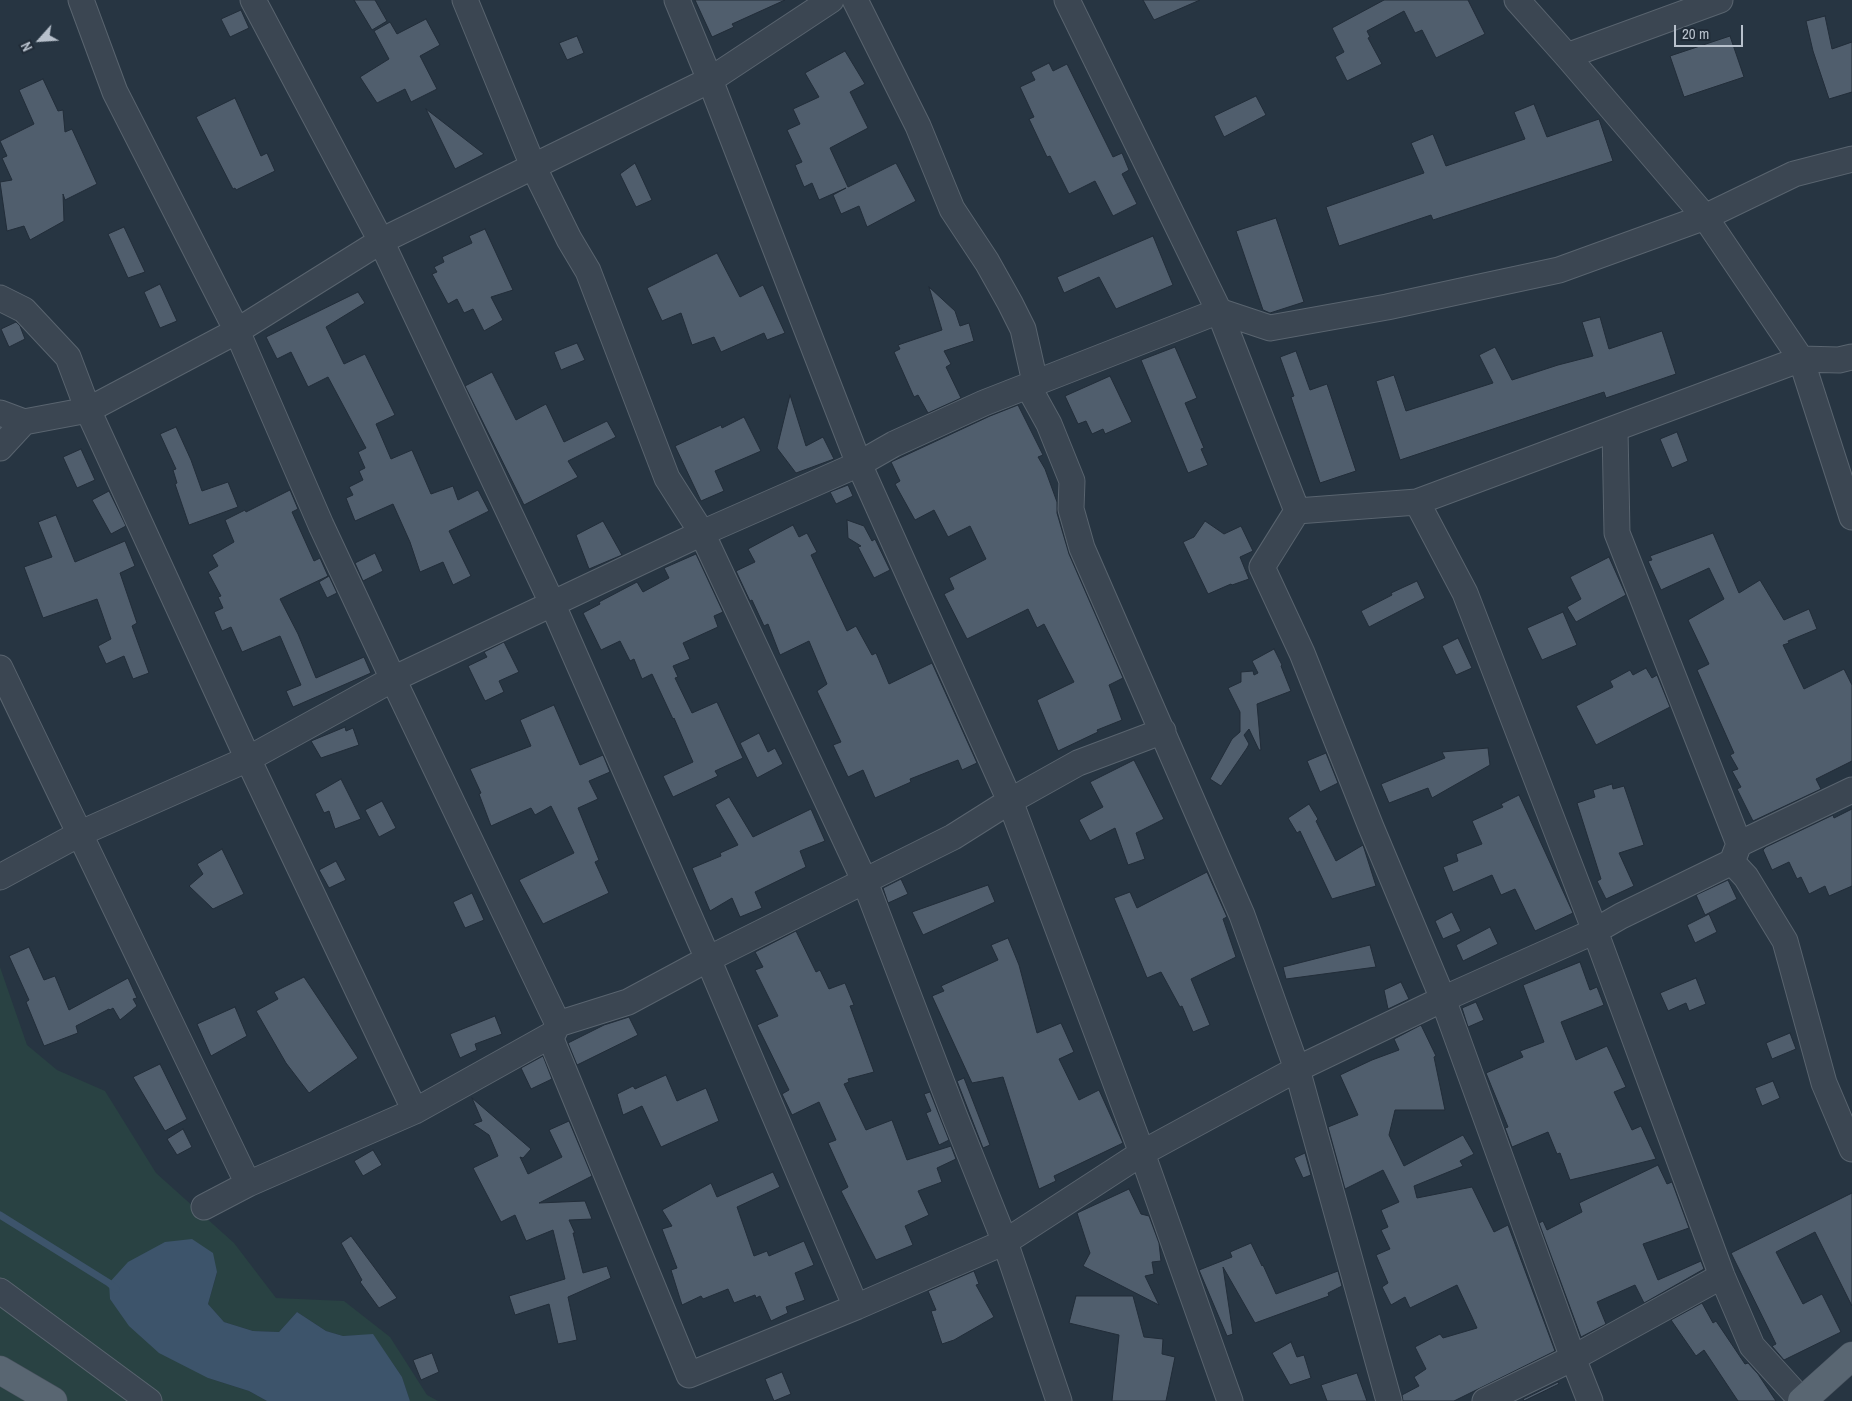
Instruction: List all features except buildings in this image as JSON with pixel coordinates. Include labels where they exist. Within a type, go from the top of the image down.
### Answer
[{"type":"main road","points":[[1802,1401],[1852,1356]]},
{"type":"main road","points":[[0,1370],[53,1401]]},
{"type":"street","points":[[80,0],[115,92],[237,331],[322,525],[556,1029]]},
{"type":"street","points":[[253,0],[381,241],[552,603],[708,959],[856,1307]]},
{"type":"street","points":[[465,0],[533,166],[569,239],[588,270],[667,478],[702,533],[865,882],[1005,1242],[1059,1401]]},
{"type":"street","points":[[677,0],[860,464],[1010,801],[1142,1153],[1230,1401]]},
{"type":"street","points":[[0,413],[24,422],[88,410],[237,331],[381,241],[710,80],[831,0]]},
{"type":"street","points":[[855,0],[918,126],[952,209],[987,262],[1023,329],[1032,384],[1072,481],[1070,510],[1082,548],[1242,915],[1297,1069],[1389,1401]]},
{"type":"street","points":[[1067,0],[1219,311],[1297,511]]},
{"type":"street","points":[[1517,0],[1706,217],[1801,360],[1852,518]]},
{"type":"street","points":[[1567,56],[1720,0]]},
{"type":"street","points":[[0,877],[81,833],[248,759],[393,679],[702,533],[860,464],[912,436],[984,403],[1219,311],[1270,328],[1387,307],[1559,270],[1706,217],[1794,174],[1852,159]]},
{"type":"street","points":[[0,298],[24,310],[68,357],[88,410],[248,759],[415,1111]]},
{"type":"street","points":[[1297,511],[1417,502],[1801,360],[1839,360],[1852,357]]},
{"type":"street","points":[[0,448],[24,422]]},
{"type":"street","points":[[1615,429],[1617,533],[1736,853],[1746,877],[1785,941],[1824,1082],[1852,1150]]},
{"type":"street","points":[[1417,502],[1465,593],[1595,931],[1722,1276],[1752,1346],[1802,1401]]},
{"type":"street","points":[[1297,511],[1262,567],[1302,653],[1371,827],[1443,999],[1590,1401]]},
{"type":"street","points":[[0,668],[81,833],[248,1184]]},
{"type":"street","points":[[204,1208],[248,1184],[415,1111],[556,1029],[628,1002],[708,959],[865,882],[953,837],[1010,801],[1078,763],[1163,731]]},
{"type":"street","points":[[556,1029],[551,1039],[689,1375],[856,1307],[1005,1242],[1142,1153],[1297,1069],[1443,999],[1595,931],[1852,790]]},
{"type":"street","points":[[1485,1401],[1573,1358],[1722,1276]]},
{"type":"street","points":[[0,1291],[149,1401]]},
{"type":"green space","points":[[0,967],[27,1045],[57,1070],[105,1091],[156,1173],[234,1243],[276,1298],[344,1301],[390,1337],[427,1395],[438,1401],[410,1401],[402,1377],[373,1335],[343,1336],[326,1331],[297,1312],[279,1332],[253,1331],[224,1322],[208,1304],[217,1273],[191,1239],[208,1378],[249,1391],[267,1401],[0,1401]]},
{"type":"water","points":[[192,1239],[213,1253],[217,1272],[208,1304],[224,1322],[253,1331],[279,1332],[297,1312],[326,1331],[343,1336],[373,1334],[402,1377],[410,1401],[267,1401],[249,1391],[208,1378],[159,1353],[129,1326],[110,1299],[109,1283],[128,1262],[165,1242]]},
{"type":"waterway","points":[[0,1215],[116,1289]]}]
